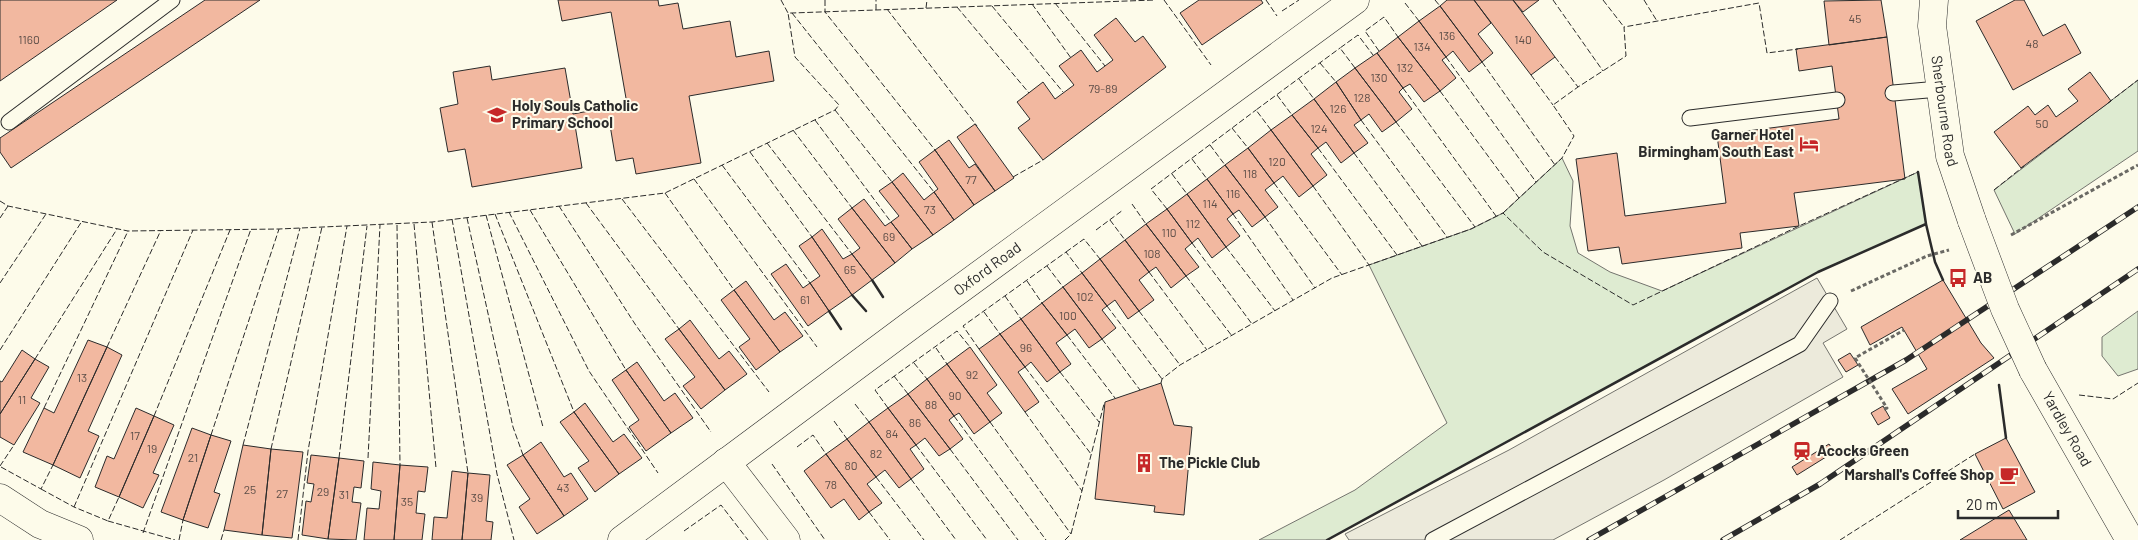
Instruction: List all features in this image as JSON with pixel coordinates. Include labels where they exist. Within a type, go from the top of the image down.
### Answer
[{"type":"street","name":"Oxford Road","points":[[622,540],[1355,0]]},
{"type":"street","name":"Sherbourne Road","points":[[1934,0],[1932,26],[1939,89],[1950,156],[2005,309],[2033,370]]},
{"type":"street","name":"Yardley Road","points":[[2033,370],[2130,540]]},
{"type":"street","points":[[726,462],[786,540]]},
{"type":"street","points":[[0,498],[40,524],[79,540]]},
{"type":"lane","points":[[9,122],[172,0]]},
{"type":"lane","points":[[1893,93],[1939,89]]},
{"type":"lane","points":[[1690,118],[1837,100]]},
{"type":"lane","points":[[1433,540],[1800,344],[1830,301]]},
{"type":"path","points":[[1884,409],[1887,408],[1854,359],[1904,330]]},
{"type":"green space","points":[[2138,80],[2138,151],[2015,234],[1994,190]]},
{"type":"green space","points":[[1562,158],[1573,181],[1570,226],[1578,253],[1610,272],[1662,291],[1918,172],[1926,224],[1818,272],[1327,540],[1259,540],[1355,490],[1447,423],[1369,265],[1471,229],[1503,213]]},
{"type":"green space","points":[[2138,311],[2138,369],[2118,376],[2102,356],[2102,337]]},
{"type":"shaded area","points":[[1817,278],[1847,329],[1823,343],[1843,377],[1664,480],[1553,540],[1349,540],[1345,534],[1509,450]]},
{"type":"building","points":[[0,0],[117,0],[0,81]]},
{"type":"building","points":[[205,0],[260,0],[11,168],[0,152],[0,138]]},
{"type":"building","points":[[558,0],[658,0],[659,6],[678,3],[683,29],[730,21],[736,57],[769,51],[774,81],[689,96],[701,163],[636,174],[633,158],[616,161],[609,119],[575,125],[582,168],[472,187],[465,149],[448,152],[440,108],[458,104],[453,72],[490,66],[492,80],[565,68],[573,114],[627,104],[611,12],[562,21]]},
{"type":"building","points":[[1199,0],[1261,0],[1263,3],[1202,45],[1180,13]]},
{"type":"building","points":[[1447,0],[1474,0],[1491,23],[1478,34],[1493,53],[1482,62],[1440,6]]},
{"type":"building","points":[[1474,0],[1513,0],[1555,57],[1531,75]]},
{"type":"building","points":[[1513,0],[1539,0],[1523,12]]},
{"type":"building","points":[[1881,0],[1887,37],[1829,45],[1824,1]]},
{"type":"building","points":[[2015,0],[2024,0],[2043,36],[2065,24],[2081,53],[2013,90],[1976,21]]},
{"type":"building","points":[[1440,6],[1482,62],[1469,72],[1453,51],[1446,57],[1419,21]]},
{"type":"building","points":[[1116,18],[1135,42],[1143,36],[1166,67],[1043,160],[1018,128],[1030,119],[1017,102],[1043,82],[1055,99],[1074,85],[1059,66],[1081,50],[1097,72],[1113,60],[1094,35]]},
{"type":"building","points":[[1419,21],[1446,57],[1442,60],[1456,78],[1440,91],[1398,37]]},
{"type":"building","points":[[1398,37],[1440,91],[1424,102],[1410,84],[1403,88],[1377,53]]},
{"type":"building","name":"Garner Hotel Birmingham South East","points":[[1887,37],[1905,179],[1794,193],[1799,226],[1740,233],[1742,248],[1622,264],[1619,247],[1588,251],[1576,159],[1617,153],[1625,216],[1726,203],[1717,135],[1839,119],[1832,66],[1799,71],[1796,49]]},
{"type":"building","points":[[1377,53],[1403,88],[1399,92],[1412,109],[1396,122],[1355,68]]},
{"type":"building","points":[[1355,68],[1396,122],[1382,132],[1369,114],[1361,120],[1336,82]]},
{"type":"building","points":[[2090,72],[2111,101],[2021,168],[1994,132],[2028,106],[2035,115],[2048,105],[2056,117],[2078,101],[2068,89]]},
{"type":"building","points":[[1336,82],[1361,120],[1354,125],[1368,143],[1354,153],[1314,99]]},
{"type":"building","points":[[1314,99],[1354,153],[1341,163],[1326,142],[1318,148],[1292,115]]},
{"type":"building","points":[[1292,115],[1318,148],[1311,154],[1327,175],[1313,186],[1271,130]]},
{"type":"building","points":[[975,124],[1014,178],[995,191],[957,137]]},
{"type":"building","points":[[1271,130],[1313,186],[1299,197],[1283,176],[1274,183],[1248,148]]},
{"type":"building","points":[[949,140],[969,168],[975,164],[995,191],[974,205],[935,150]]},
{"type":"building","points":[[1248,148],[1274,183],[1265,190],[1278,207],[1265,217],[1225,165]]},
{"type":"building","points":[[935,150],[974,205],[954,220],[934,192],[938,189],[919,162]]},
{"type":"building","points":[[1225,165],[1265,217],[1252,227],[1239,210],[1233,214],[1207,179]]},
{"type":"building","points":[[903,173],[924,200],[934,192],[954,220],[933,235],[892,182]]},
{"type":"building","points":[[1207,179],[1233,214],[1227,219],[1240,236],[1226,247],[1187,194]]},
{"type":"building","points":[[892,182],[933,235],[912,249],[891,222],[899,216],[879,191]]},
{"type":"building","points":[[1187,194],[1226,247],[1212,258],[1198,238],[1192,243],[1167,209]]},
{"type":"building","points":[[864,199],[885,226],[891,222],[912,249],[895,263],[852,208]]},
{"type":"building","points":[[852,208],[895,263],[872,280],[852,254],[860,248],[838,219]]},
{"type":"building","points":[[1167,209],[1192,243],[1185,249],[1199,267],[1186,276],[1146,224]]},
{"type":"building","points":[[1146,224],[1186,276],[1171,288],[1156,267],[1149,272],[1125,240]]},
{"type":"building","points":[[822,229],[843,259],[852,254],[872,280],[852,295],[812,237]]},
{"type":"building","points":[[812,237],[852,295],[829,311],[810,283],[820,276],[799,246]]},
{"type":"building","points":[[1125,240],[1149,272],[1139,280],[1154,300],[1139,311],[1100,259]]},
{"type":"building","points":[[1100,259],[1139,311],[1128,319],[1115,300],[1107,306],[1082,273]]},
{"type":"building","points":[[786,264],[803,288],[810,283],[829,311],[808,326],[771,274]]},
{"type":"building","points":[[1082,273],[1107,306],[1102,310],[1116,328],[1102,339],[1063,287]]},
{"type":"building","points":[[1943,280],[1981,343],[1994,358],[1908,414],[1892,389],[1927,369],[1902,327],[1870,345],[1861,327]]},
{"type":"building","points":[[746,281],[774,320],[785,312],[803,336],[780,352],[734,290]]},
{"type":"building","points":[[1063,287],[1102,339],[1089,348],[1075,329],[1067,335],[1042,303]]},
{"type":"building","points":[[734,290],[780,352],[756,370],[739,347],[750,339],[721,300]]},
{"type":"building","points":[[1042,303],[1067,335],[1056,343],[1071,364],[1060,372],[1021,319]]},
{"type":"building","points":[[1021,319],[1060,372],[1047,382],[1031,362],[1025,367],[1000,334]]},
{"type":"building","points":[[690,320],[719,359],[729,351],[747,374],[725,390],[679,329]]},
{"type":"building","points":[[679,329],[725,390],[701,409],[683,386],[695,377],[665,339]]},
{"type":"building","points":[[1000,334],[1025,367],[1018,372],[1039,402],[1025,412],[979,349]]},
{"type":"building","points":[[88,340],[107,347],[53,465],[23,452],[44,408],[54,413]]},
{"type":"building","points":[[107,347],[122,355],[88,431],[99,436],[80,478],[53,465]]},
{"type":"building","points":[[970,347],[997,385],[987,393],[1002,413],[990,422],[947,364]]},
{"type":"building","points":[[22,350],[35,359],[0,414],[0,381],[2,382]]},
{"type":"building","points":[[1850,353],[1858,365],[1846,372],[1838,360]]},
{"type":"building","points":[[35,359],[49,367],[31,398],[40,403],[14,445],[0,437],[0,414]]},
{"type":"building","points":[[637,362],[664,401],[675,393],[693,418],[671,433],[626,370]]},
{"type":"building","points":[[947,364],[990,422],[974,434],[959,413],[954,416],[927,379]]},
{"type":"building","points":[[626,370],[671,433],[646,451],[629,427],[639,420],[612,380]]},
{"type":"building","points":[[927,379],[954,416],[949,420],[963,439],[950,449],[908,394]]},
{"type":"building","name":"The Pickle Club","points":[[1161,383],[1174,425],[1192,427],[1184,515],[1154,512],[1155,506],[1095,499],[1105,402]]},
{"type":"building","points":[[908,394],[950,449],[939,456],[925,438],[916,445],[888,408]]},
{"type":"building","points":[[585,403],[613,442],[624,434],[642,458],[619,474],[574,412]]},
{"type":"building","points":[[1883,406],[1890,418],[1878,425],[1871,413]]},
{"type":"building","points":[[136,408],[154,416],[119,497],[95,487],[107,456],[114,459]]},
{"type":"building","points":[[888,408],[916,445],[910,449],[924,469],[911,479],[869,422]]},
{"type":"building","points":[[574,412],[619,474],[595,492],[578,468],[589,461],[560,422]]},
{"type":"building","points":[[154,416],[174,425],[153,473],[159,475],[143,508],[119,497]]},
{"type":"building","points":[[869,422],[911,479],[899,488],[885,470],[876,477],[847,439]]},
{"type":"building","points":[[192,428],[211,435],[183,520],[161,512]]},
{"type":"building","points":[[211,435],[231,441],[214,492],[220,494],[208,528],[183,520]]},
{"type":"building","points":[[2006,438],[2035,492],[2003,509],[1975,454]]},
{"type":"building","points":[[847,439],[876,477],[867,484],[882,503],[869,512],[826,454]]},
{"type":"building","points":[[541,442],[564,477],[571,473],[588,499],[564,516],[523,455]]},
{"type":"building","points":[[1829,444],[1834,452],[1797,475],[1792,467]]},
{"type":"building","points":[[243,445],[271,449],[262,535],[224,530]]},
{"type":"building","points":[[271,449],[303,452],[292,538],[262,535]]},
{"type":"building","points":[[826,454],[869,512],[859,520],[844,499],[831,508],[804,471]]},
{"type":"building","points":[[311,455],[339,458],[328,539],[302,535],[306,501],[311,502],[314,484],[307,483]]},
{"type":"building","points":[[523,455],[564,516],[537,534],[519,507],[530,499],[507,465]]},
{"type":"building","points":[[339,458],[364,461],[361,488],[354,487],[352,502],[361,503],[356,540],[328,539]]},
{"type":"building","points":[[373,462],[400,465],[394,540],[364,540],[367,508],[379,509],[381,491],[371,489]]},
{"type":"building","points":[[400,465],[428,467],[425,492],[418,491],[416,513],[425,514],[422,540],[394,540]]},
{"type":"building","points":[[452,471],[468,473],[462,540],[432,540],[434,517],[447,518]]},
{"type":"building","points":[[468,473],[490,475],[486,521],[493,522],[491,540],[462,540]]},
{"type":"building","points":[[2009,510],[2027,540],[1960,540]]},
{"type":"railway","points":[[1589,540],[1906,360],[2138,207]]},
{"type":"railway","points":[[1723,540],[1820,484],[2138,269]]},
{"type":"fence","points":[[781,0],[788,13],[1155,0]]},
{"type":"fence","points":[[825,0],[825,12],[935,150]]},
{"type":"fence","points":[[876,0],[876,10]]},
{"type":"fence","points":[[926,8],[927,0]]},
{"type":"fence","points":[[1164,0],[1211,65]]},
{"type":"fence","points":[[1266,0],[1277,16]]},
{"type":"fence","points":[[1282,11],[1299,0]]},
{"type":"fence","points":[[1435,0],[1440,6]]},
{"type":"fence","points":[[1553,0],[1603,71]]},
{"type":"fence","points":[[1603,0],[1624,27]]},
{"type":"fence","points":[[1644,0],[1657,21]]},
{"type":"fence","points":[[1055,3],[1105,66]]},
{"type":"fence","points":[[1405,3],[1419,21]]},
{"type":"fence","points":[[1555,57],[1578,87],[1626,56],[1624,27],[1759,3],[1767,53],[1798,49]]},
{"type":"fence","points":[[1032,4],[1071,58]]},
{"type":"fence","points":[[992,6],[1063,92]]},
{"type":"fence","points":[[957,7],[1029,93]]},
{"type":"fence","points":[[887,9],[977,126]]},
{"type":"fence","points":[[0,201],[8,206],[128,231],[279,229],[432,222],[665,193],[835,110],[839,105],[795,57],[788,13]]},
{"type":"fence","points":[[792,13],[934,192]]},
{"type":"fence","points":[[1379,51],[1365,31],[1384,17],[1398,37]]},
{"type":"fence","points":[[1355,68],[1340,48],[1358,35],[1373,55]]},
{"type":"fence","points":[[1271,130],[1256,110],[1340,48]]},
{"type":"fence","points":[[1446,57],[1536,182]]},
{"type":"fence","points":[[1482,62],[1555,165]]},
{"type":"fence","points":[[1320,63],[1336,82]]},
{"type":"fence","points":[[1531,75],[1553,105]]},
{"type":"fence","points":[[1299,79],[1314,99]]},
{"type":"fence","points":[[2108,103],[2138,80]]},
{"type":"fence","points":[[1503,213],[1562,158],[1574,136],[1553,105],[1578,87]]},
{"type":"fence","points":[[1403,88],[1496,216]]},
{"type":"fence","points":[[1440,91],[1519,198]]},
{"type":"fence","points":[[1277,95],[1292,115]]},
{"type":"fence","points":[[835,110],[892,182]]},
{"type":"fence","points":[[1167,209],[1151,189],[1256,110]]},
{"type":"fence","points":[[815,120],[891,222]]},
{"type":"fence","points":[[1361,120],[1447,237]]},
{"type":"fence","points":[[1396,122],[1475,227]]},
{"type":"fence","points":[[1232,128],[1248,148]]},
{"type":"fence","points":[[793,130],[852,208]]},
{"type":"fence","points":[[767,143],[852,254]]},
{"type":"fence","points":[[1210,145],[1225,165]]},
{"type":"fence","points":[[1318,148],[1397,255]]},
{"type":"fence","points":[[750,152],[812,237]]},
{"type":"fence","points":[[1354,153],[1422,246]]},
{"type":"fence","points":[[1192,159],[1207,179]]},
{"type":"fence","points":[[1013,177],[1043,160]]},
{"type":"fence","points":[[722,165],[810,283]]},
{"type":"fence","points":[[1994,190],[2024,166]]},
{"type":"fence","points":[[1161,383],[1162,379],[1180,365],[1332,278],[1471,229],[1503,213],[1543,252],[1633,305],[1918,172]]},
{"type":"fence","points":[[1172,174],[1187,194]]},
{"type":"fence","points":[[694,179],[817,347]]},
{"type":"fence","points":[[1274,183],[1342,275]]},
{"type":"fence","points":[[1313,186],[1369,265]]},
{"type":"fence","points":[[665,193],[734,290]]},
{"type":"fence","points":[[622,199],[769,392]]},
{"type":"fence","points":[[586,203],[679,329]]},
{"type":"fence","points":[[1132,204],[1146,224]]},
{"type":"fence","points":[[0,218],[8,206]]},
{"type":"fence","points":[[559,206],[635,324],[711,432]]},
{"type":"fence","points":[[530,210],[626,370]]},
{"type":"fence","points":[[1096,230],[1123,210]]},
{"type":"fence","points":[[509,212],[589,371],[658,473]]},
{"type":"fence","points":[[0,283],[46,214]]},
{"type":"fence","points":[[495,214],[574,412]]},
{"type":"fence","points":[[1233,214],[1293,300]]},
{"type":"fence","points":[[486,215],[543,427]]},
{"type":"fence","points":[[1265,217],[1315,288]]},
{"type":"fence","points":[[467,218],[513,427],[523,455]]},
{"type":"fence","points":[[452,219],[497,474],[514,540]]},
{"type":"fence","points":[[1110,220],[1125,240]]},
{"type":"fence","points":[[0,350],[82,221]]},
{"type":"fence","points":[[432,222],[468,473]]},
{"type":"fence","points":[[414,224],[436,468]]},
{"type":"fence","points":[[368,458],[380,225]]},
{"type":"fence","points":[[397,225],[400,465]]},
{"type":"fence","points":[[298,540],[308,451],[347,226]]},
{"type":"fence","points":[[339,458],[367,226]]},
{"type":"fence","points":[[271,449],[322,227]]},
{"type":"fence","points":[[243,445],[300,228]]},
{"type":"fence","points":[[35,359],[117,229]]},
{"type":"fence","points":[[143,533],[251,229]]},
{"type":"fence","points":[[211,435],[279,229]]},
{"type":"fence","points":[[107,347],[161,230]]},
{"type":"fence","points":[[74,507],[193,230]]},
{"type":"fence","points":[[154,416],[230,230]]},
{"type":"fence","points":[[44,408],[128,231]]},
{"type":"fence","points":[[1066,252],[1084,239],[1100,259]]},
{"type":"fence","points":[[1192,243],[1252,324]]},
{"type":"fence","points":[[1226,247],[1275,311]]},
{"type":"fence","points":[[979,349],[963,326],[1066,252],[1082,273]]},
{"type":"fence","points":[[1047,266],[1063,287]]},
{"type":"fence","points":[[1149,272],[1207,350]]},
{"type":"fence","points":[[1186,276],[1232,336]]},
{"type":"fence","points":[[1027,281],[1042,303]]},
{"type":"fence","points":[[1005,296],[1021,319]]},
{"type":"fence","points":[[1107,306],[1162,379]]},
{"type":"fence","points":[[1139,311],[1180,365]]},
{"type":"fence","points":[[984,312],[1000,334]]},
{"type":"fence","points":[[888,408],[875,390],[957,331],[970,347]]},
{"type":"fence","points":[[1067,335],[1115,398]]},
{"type":"fence","points":[[1102,339],[1140,390]]},
{"type":"fence","points":[[936,348],[947,364]]},
{"type":"fence","points":[[914,363],[927,379]]},
{"type":"fence","points":[[1025,367],[1091,454]]},
{"type":"fence","points":[[1060,372],[1099,422]]},
{"type":"fence","points":[[894,376],[908,394]]},
{"type":"fence","points":[[2079,395],[2113,399],[2138,383]]},
{"type":"fence","points":[[855,404],[869,422]]},
{"type":"fence","points":[[1065,540],[1071,534],[1104,404]]},
{"type":"fence","points":[[1025,412],[1082,491]]},
{"type":"fence","points":[[954,416],[1046,540]]},
{"type":"fence","points":[[834,421],[847,439]]},
{"type":"fence","points":[[990,422],[1071,534]]},
{"type":"fence","points":[[797,447],[813,435],[826,454]]},
{"type":"fence","points":[[0,466],[14,445]]},
{"type":"fence","points":[[916,445],[987,540]]},
{"type":"fence","points":[[950,449],[1018,540]]},
{"type":"fence","points":[[1840,540],[1975,454]]},
{"type":"fence","points":[[772,464],[825,540]]},
{"type":"fence","points":[[1,467],[41,489],[53,465]]},
{"type":"fence","points":[[876,477],[924,540]]},
{"type":"fence","points":[[911,479],[956,540]]},
{"type":"fence","points":[[41,489],[74,507],[108,521],[119,497]]},
{"type":"fence","points":[[684,531],[721,505],[748,540]]},
{"type":"fence","points":[[869,512],[890,540]]},
{"type":"fence","points":[[179,540],[183,520]]},
{"type":"fence","points":[[108,521],[175,540]]},
{"type":"fence","points":[[221,540],[224,530]]},
{"type":"wall","points":[[1327,540],[1818,272],[1926,224],[1918,172]]},
{"type":"wall","points":[[1926,224],[1935,262],[1943,280]]},
{"type":"wall","points":[[872,280],[883,297]]},
{"type":"wall","points":[[852,295],[866,311]]},
{"type":"wall","points":[[829,311],[841,329]]},
{"type":"wall","points":[[1999,385],[2006,438]]},
{"type":"place","name":"Holy Souls Catholic Primary School","points":[[497,115]]},
{"type":"place","name":"Garner Hotel Birmingham South East","points":[[1809,144]]},
{"type":"place","name":"AB","points":[[1958,278]]},
{"type":"place","name":"Acocks Green","points":[[1802,451]]},
{"type":"place","name":"The Pickle Club","points":[[1144,463]]},
{"type":"place","name":"Marshall's Coffee Shop","points":[[2009,475]]}]
